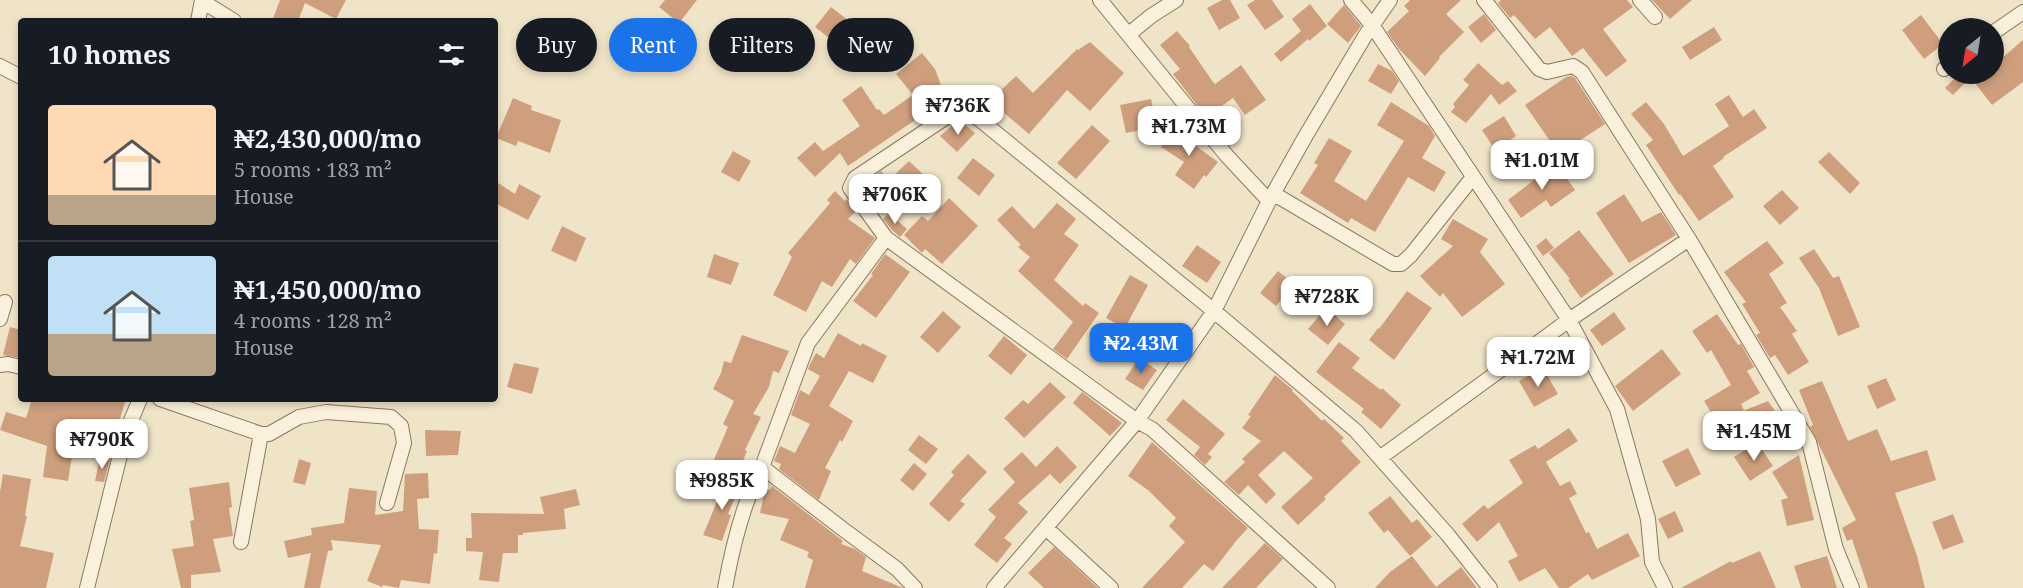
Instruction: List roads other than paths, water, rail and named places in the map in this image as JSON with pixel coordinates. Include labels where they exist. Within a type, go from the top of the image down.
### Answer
[{"type":"street","points":[[199,18],[202,0],[229,18]]},
{"type":"street","points":[[1100,0],[1227,156],[1271,198],[1393,264],[1401,264],[1411,255],[1473,177]]},
{"type":"street","points":[[1129,34],[1176,0]]},
{"type":"street","points":[[1351,0],[1372,25],[1569,320],[1617,409],[1648,519],[1652,562],[1665,588]]},
{"type":"street","points":[[994,588],[1137,421],[1214,311],[1271,198],[1305,137],[1372,25],[1390,0]]},
{"type":"street","points":[[1484,0],[1539,69],[1547,72],[1573,66],[1582,72],[1689,239],[1809,442],[1836,549],[1852,588]]},
{"type":"street","points":[[1640,0],[1655,17]]},
{"type":"street","points":[[2004,25],[2023,12]]},
{"type":"street","points":[[0,66],[18,75]]},
{"type":"street","points":[[1328,588],[1152,429],[1137,421],[886,238],[850,188],[855,178],[957,110],[967,112],[979,119],[1214,311],[1356,431],[1448,535],[1490,588]]},
{"type":"street","points":[[725,588],[750,493],[762,467],[808,343],[886,238]]},
{"type":"street","points":[[1381,457],[1569,320],[1689,239]]},
{"type":"street","points":[[0,319],[5,302]]},
{"type":"street","points":[[0,365],[18,366]]},
{"type":"street","points":[[87,588],[125,435],[139,402]]},
{"type":"street","points":[[169,402],[261,434],[269,434],[299,417],[326,412],[391,417],[401,426],[404,443],[387,503]]},
{"type":"street","points":[[241,542],[261,434]]},
{"type":"street","points":[[762,467],[897,568],[915,588]]},
{"type":"street","points":[[1046,528],[1111,588]]}]
